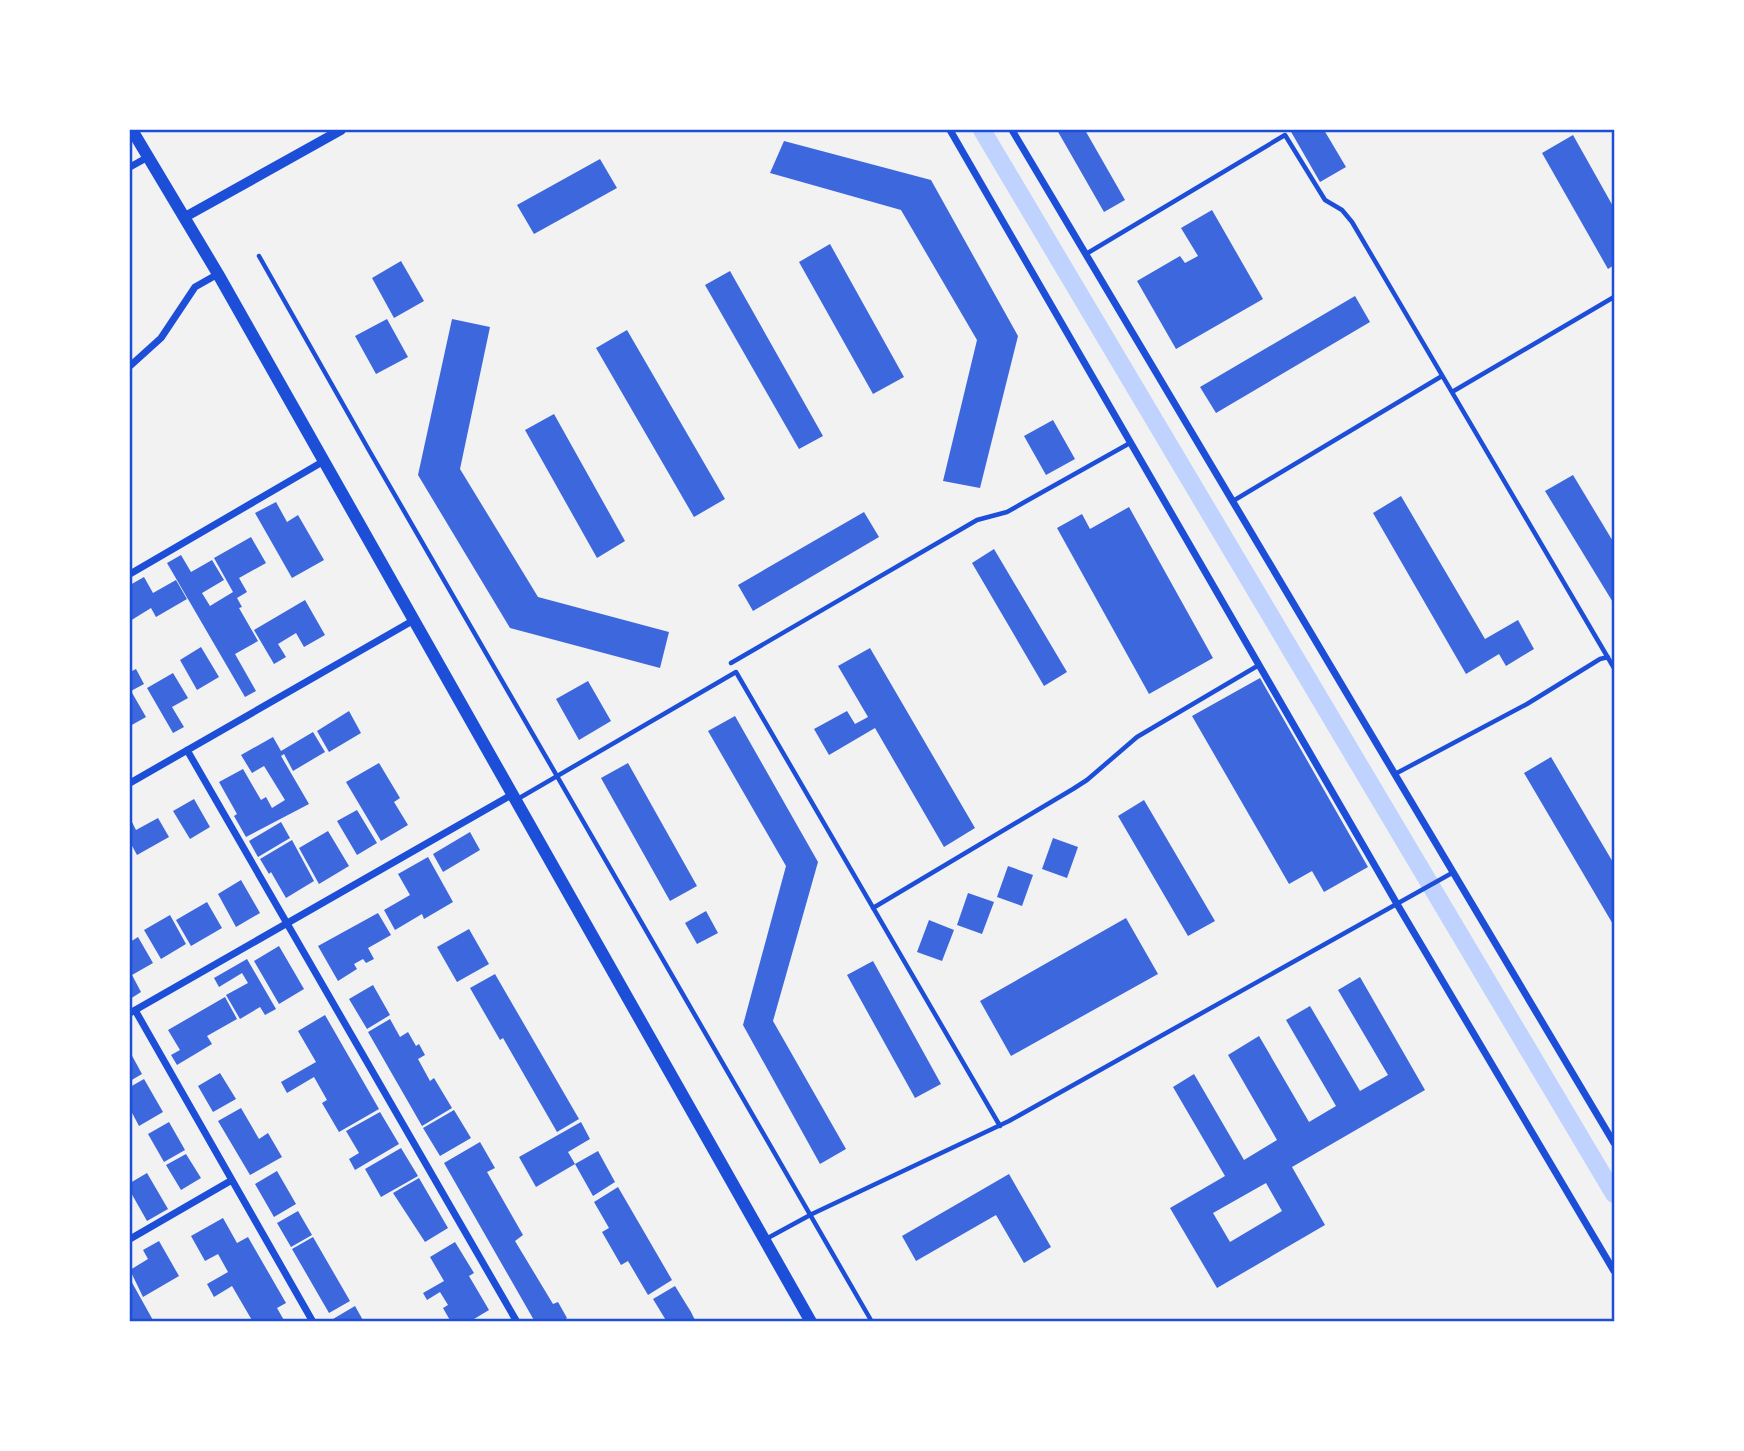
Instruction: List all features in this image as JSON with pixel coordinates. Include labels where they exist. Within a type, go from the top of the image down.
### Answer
[{"type":"main road","points":[[132,130],[218,274],[811,1321]]},
{"type":"street","points":[[185,217],[341,130]]},
{"type":"street","points":[[950,130],[1396,904],[1615,1271]]},
{"type":"street","points":[[1012,130],[1615,1143]]},
{"type":"street","points":[[130,167],[148,157]]},
{"type":"street","points":[[130,366],[162,338],[195,287],[218,274]]},
{"type":"street","points":[[130,574],[324,461]]},
{"type":"street","points":[[130,783],[414,620]]},
{"type":"street","points":[[187,750],[517,1321]]},
{"type":"street","points":[[313,1321],[233,1180],[132,1012],[514,797]]},
{"type":"street","points":[[130,1239],[233,1180]]},
{"type":"lane","points":[[1086,254],[1285,135],[1325,200],[1342,210],[1352,222],[1615,668]]},
{"type":"lane","points":[[260,256],[370,452],[872,1321]]},
{"type":"lane","points":[[1452,392],[1615,297]]},
{"type":"lane","points":[[1233,501],[1442,376]]},
{"type":"lane","points":[[731,663],[977,520],[1007,512],[1130,442]]},
{"type":"lane","points":[[1395,774],[1527,704],[1600,659],[1608,657]]},
{"type":"lane","points":[[873,908],[1080,784],[1136,737],[1260,665]]},
{"type":"lane","points":[[514,797],[736,672],[1000,1126]]},
{"type":"lane","points":[[765,1239],[811,1214],[1000,1126],[1455,872]]},
{"type":"building","points":[[1057,130],[1085,130],[1125,200],[1104,212]]},
{"type":"building","points":[[1290,130],[1324,130],[1346,167],[1320,182]]},
{"type":"building","points":[[1573,135],[1614,208],[1614,265],[1608,269],[1542,153]]},
{"type":"building","points":[[784,141],[931,180],[1018,336],[980,488],[943,481],[977,340],[901,210],[770,173]]},
{"type":"building","points":[[600,159],[617,188],[534,234],[517,205]]},
{"type":"building","points":[[1212,210],[1263,299],[1176,349],[1137,281],[1180,256],[1185,263],[1198,256],[1181,228]]},
{"type":"building","points":[[830,244],[904,377],[873,394],[799,262]]},
{"type":"building","points":[[401,261],[424,301],[394,318],[372,278]]},
{"type":"building","points":[[730,271],[823,436],[799,449],[705,285]]},
{"type":"building","points":[[1355,296],[1370,322],[1216,413],[1200,387]]},
{"type":"building","points":[[387,319],[408,357],[376,374],[355,336]]},
{"type":"building","points":[[452,319],[490,327],[460,469],[538,597],[669,632],[660,668],[510,628],[418,475]]},
{"type":"building","points":[[627,330],[725,499],[694,517],[596,348]]},
{"type":"building","points":[[554,414],[625,541],[597,558],[525,430]]},
{"type":"building","points":[[1053,420],[1075,459],[1046,475],[1024,436]]},
{"type":"building","points":[[1573,475],[1614,543],[1614,604],[1545,491]]},
{"type":"building","points":[[1401,496],[1485,639],[1518,620],[1534,649],[1506,666],[1499,654],[1466,674],[1373,513]]},
{"type":"building","points":[[276,502],[287,522],[298,515],[324,560],[292,578],[255,513]]},
{"type":"building","points":[[1129,507],[1213,658],[1149,694],[1057,528],[1082,514],[1090,529]]},
{"type":"building","points":[[864,512],[879,537],[753,611],[738,585]]},
{"type":"building","points":[[251,537],[266,563],[239,578],[247,592],[237,598],[242,607],[239,608],[258,641],[235,654],[256,691],[245,697],[167,563],[181,555],[191,572],[212,560],[224,580],[202,593],[210,606],[233,592],[214,558]]},
{"type":"building","points":[[994,549],[1067,672],[1044,686],[972,563]]},
{"type":"building","points":[[144,577],[153,593],[176,580],[187,599],[156,617],[151,608],[130,621],[130,585]]},
{"type":"building","points":[[305,600],[325,635],[304,647],[296,633],[278,644],[286,657],[274,664],[254,630]]},
{"type":"building","points":[[201,647],[219,677],[197,690],[180,660]]},
{"type":"building","points":[[870,648],[975,828],[944,847],[875,728],[829,755],[814,729],[847,711],[855,724],[868,717],[838,666]]},
{"type":"building","points":[[136,669],[144,684],[131,691],[146,717],[130,726],[130,672]]},
{"type":"building","points":[[173,673],[188,698],[172,707],[184,727],[173,733],[147,688]]},
{"type":"building","points":[[1260,678],[1368,867],[1324,892],[1312,871],[1289,884],[1192,716]]},
{"type":"building","points":[[588,681],[611,721],[579,740],[556,699]]},
{"type":"building","points":[[349,711],[361,733],[329,752],[317,731]]},
{"type":"building","points":[[735,716],[818,862],[773,1021],[846,1149],[820,1164],[743,1025],[786,866],[708,731]]},
{"type":"building","points":[[313,732],[325,752],[293,771],[284,754],[281,756],[309,804],[246,837],[219,782],[243,769],[261,800],[266,797],[272,808],[285,800],[264,766],[252,773],[241,755],[273,737],[281,751]]},
{"type":"building","points":[[1551,757],[1614,864],[1614,926],[1524,773]]},
{"type":"building","points":[[379,763],[400,798],[394,802],[408,825],[381,841],[346,782]]},
{"type":"building","points":[[628,763],[697,886],[670,901],[601,778]]},
{"type":"building","points":[[194,799],[210,827],[190,839],[173,811]]},
{"type":"building","points":[[1144,800],[1215,921],[1188,936],[1118,816]]},
{"type":"building","points":[[357,810],[377,843],[357,855],[337,821]]},
{"type":"building","points":[[130,818],[136,830],[158,818],[169,837],[137,855],[130,842]]},
{"type":"building","points":[[281,822],[290,838],[258,857],[249,841]]},
{"type":"building","points":[[328,831],[349,866],[319,884],[299,848]]},
{"type":"building","points":[[470,832],[480,850],[443,872],[433,854]]},
{"type":"building","points":[[1053,838],[1078,847],[1067,878],[1042,869]]},
{"type":"building","points":[[292,840],[314,881],[286,898],[260,859]]},
{"type":"building","points":[[428,857],[453,902],[424,919],[422,914],[395,930],[384,910],[410,895],[398,874]]},
{"type":"building","points":[[1008,866],[1033,875],[1022,906],[997,897]]},
{"type":"building","points":[[241,880],[260,913],[236,927],[218,894]]},
{"type":"building","points":[[968,893],[994,902],[982,934],[957,925]]},
{"type":"building","points":[[207,902],[222,928],[191,946],[176,920]]},
{"type":"building","points":[[706,911],[718,933],[697,944],[685,923]]},
{"type":"building","points":[[378,913],[391,935],[368,948],[374,959],[366,963],[363,959],[354,964],[357,969],[338,981],[318,946]]},
{"type":"building","points":[[170,915],[186,944],[161,959],[144,930]]},
{"type":"building","points":[[1126,918],[1158,974],[1011,1056],[980,1001]]},
{"type":"building","points":[[929,920],[954,930],[942,961],[917,952]]},
{"type":"building","points":[[469,929],[489,964],[457,982],[437,947]]},
{"type":"building","points":[[138,937],[153,963],[132,975],[141,992],[130,999],[130,942]]},
{"type":"building","points":[[279,946],[304,989],[279,1004],[254,961]]},
{"type":"building","points":[[247,959],[276,1009],[265,1015],[260,1007],[240,1019],[226,995],[248,983],[242,973],[219,987],[214,978]]},
{"type":"building","points":[[873,961],[941,1084],[915,1098],[847,975]]},
{"type":"building","points":[[495,974],[579,1119],[557,1132],[503,1038],[500,1040],[470,988]]},
{"type":"building","points":[[1360,977],[1425,1090],[1292,1167],[1325,1225],[1217,1288],[1170,1208],[1225,1176],[1173,1087],[1194,1074],[1244,1160],[1277,1140],[1228,1055],[1259,1036],[1309,1122],[1336,1106],[1286,1020],[1310,1006],[1360,1091],[1388,1075],[1338,990]],"holes":[[[1266,1183],[1282,1211],[1230,1242],[1213,1213]]]},
{"type":"building","points":[[373,985],[390,1015],[367,1029],[349,999]]},
{"type":"building","points":[[225,997],[237,1019],[207,1036],[212,1044],[177,1065],[171,1055],[180,1050],[168,1030]]},
{"type":"building","points":[[325,1015],[379,1109],[339,1132],[322,1103],[327,1100],[314,1077],[287,1093],[281,1082],[316,1062],[298,1031]]},
{"type":"building","points":[[390,1019],[400,1037],[408,1032],[416,1046],[419,1044],[425,1055],[418,1059],[430,1081],[434,1078],[452,1108],[422,1126],[368,1032]]},
{"type":"building","points":[[130,1052],[142,1074],[130,1081]]},
{"type":"building","points":[[220,1073],[236,1099],[213,1112],[198,1086]]},
{"type":"building","points":[[144,1079],[163,1112],[139,1126],[130,1109],[130,1087]]},
{"type":"building","points":[[241,1108],[259,1139],[268,1133],[282,1157],[250,1175],[218,1121]]},
{"type":"building","points":[[454,1110],[471,1138],[440,1156],[423,1128]]},
{"type":"building","points":[[380,1112],[399,1144],[355,1170],[349,1159],[359,1153],[346,1131]]},
{"type":"building","points":[[169,1122],[185,1150],[164,1162],[148,1134]]},
{"type":"building","points":[[581,1122],[590,1139],[568,1152],[575,1164],[536,1187],[519,1157]]},
{"type":"building","points":[[480,1142],[495,1168],[487,1172],[523,1235],[515,1241],[553,1304],[558,1302],[567,1318],[562,1322],[535,1322],[444,1163]]},
{"type":"building","points":[[401,1148],[418,1176],[381,1197],[365,1169]]},
{"type":"building","points":[[598,1151],[615,1182],[593,1196],[575,1164]]},
{"type":"building","points":[[186,1154],[201,1178],[181,1190],[166,1165]]},
{"type":"building","points":[[277,1171],[296,1204],[274,1217],[255,1184]]},
{"type":"building","points":[[147,1173],[168,1209],[147,1221],[130,1191],[130,1183]]},
{"type":"building","points":[[1009,1174],[1051,1247],[1024,1263],[996,1215],[916,1261],[902,1236]]},
{"type":"building","points":[[419,1178],[448,1228],[425,1242],[393,1193]]},
{"type":"building","points":[[618,1187],[672,1280],[648,1295],[628,1261],[621,1265],[602,1232],[609,1228],[594,1202]]},
{"type":"building","points":[[298,1211],[312,1235],[291,1247],[277,1223]]},
{"type":"building","points":[[223,1218],[237,1243],[248,1237],[286,1303],[277,1308],[285,1322],[253,1322],[232,1286],[214,1297],[207,1284],[228,1272],[218,1254],[205,1261],[191,1236]]},
{"type":"building","points":[[313,1237],[350,1301],[329,1313],[292,1249]]},
{"type":"building","points":[[159,1241],[179,1276],[143,1297],[130,1270],[148,1259],[143,1250]]},
{"type":"building","points":[[455,1242],[474,1273],[469,1276],[489,1310],[469,1322],[451,1322],[443,1308],[448,1305],[440,1292],[427,1300],[423,1293],[444,1281],[430,1257]]},
{"type":"building","points":[[130,1279],[154,1322],[130,1322]]},
{"type":"building","points":[[675,1286],[696,1322],[667,1322],[653,1299]]},
{"type":"building","points":[[355,1306],[364,1322],[334,1322],[333,1319]]},
{"type":"waterway","points":[[982,130],[1614,1194]]}]
